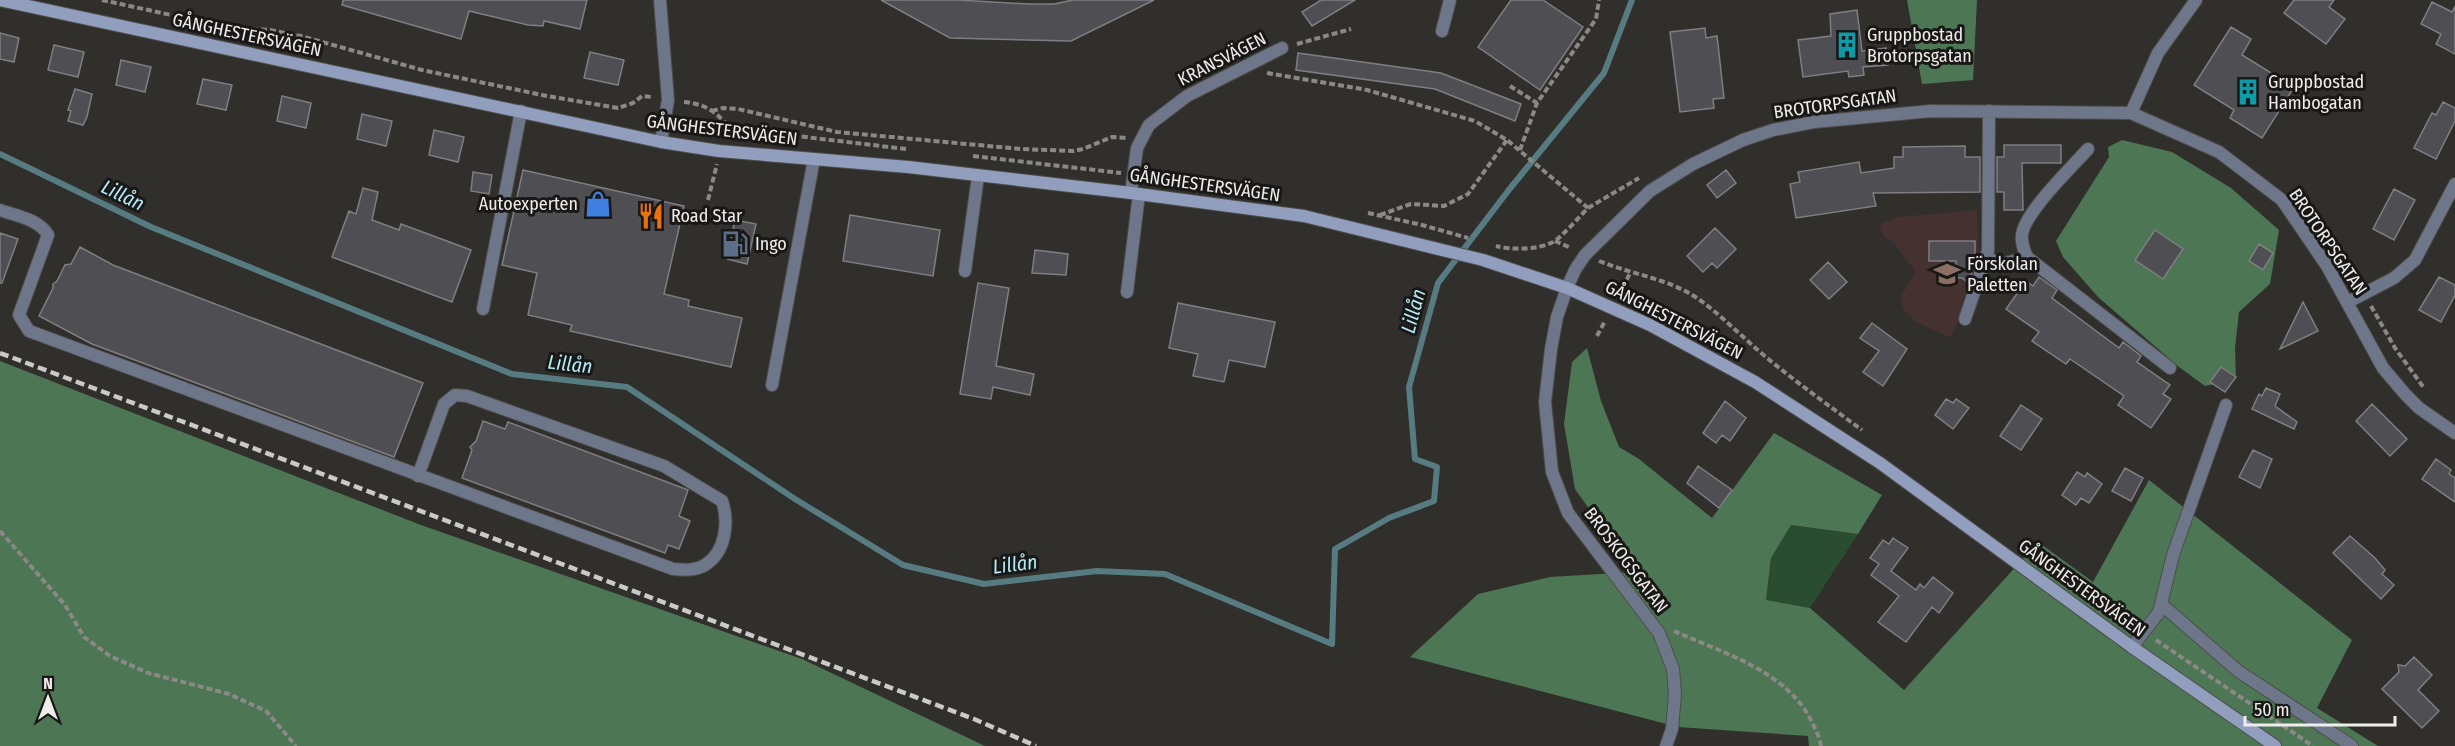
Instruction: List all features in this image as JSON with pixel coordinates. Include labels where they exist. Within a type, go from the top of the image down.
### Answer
[{"type":"street","name":"GÅNGHESTERSVÄGEN","points":[[0,0],[662,142],[719,151],[1135,193],[1304,216],[1483,261],[1568,288],[1650,325],[1755,382],[1880,463],[2132,647],[2275,746]]},
{"type":"street","points":[[660,0],[668,100],[662,142]]},
{"type":"street","points":[[1442,31],[1450,0]]},
{"type":"street","points":[[2131,113],[2158,53],[2196,0]]},
{"type":"street","name":"KRANSVÄGEN","points":[[1127,292],[1135,193],[1133,175],[1137,148],[1149,125],[1187,96],[1282,48]]},
{"type":"street","points":[[483,309],[522,111]]},
{"type":"street","name":"BROTORPSGATAN","points":[[1568,288],[1575,270],[1585,255],[1650,191],[1693,164],[1743,140],[1773,130],[1814,122],[1931,111],[2131,113],[2219,152],[2282,200],[2327,266],[2383,368],[2419,408],[2455,433]]},
{"type":"street","points":[[1965,319],[1986,258],[1989,111]]},
{"type":"street","points":[[2088,149],[2031,213],[2021,233],[2023,249],[2028,257],[2170,368]]},
{"type":"street","points":[[772,385],[814,159]]},
{"type":"street","points":[[965,270],[978,176]]},
{"type":"street","points":[[2348,302],[2394,278],[2415,261],[2455,184]]},
{"type":"street","points":[[0,210],[30,220],[44,228],[48,235],[19,315],[29,331],[418,476],[673,569],[690,570],[706,564],[718,549],[726,532],[727,517],[722,501],[664,466],[467,396],[455,395],[444,404],[418,476]]},
{"type":"street","points":[[1986,258],[2003,264],[2028,257]]},
{"type":"street","name":"BROSKOGSGATAN","points":[[1568,288],[1557,317],[1545,402],[1552,472],[1568,513],[1659,633],[1673,669],[1675,694],[1672,729],[1666,746]]},
{"type":"street","points":[[2132,647],[2158,612],[2173,555],[2226,405]]},
{"type":"street","points":[[2161,604],[2238,671],[2352,746]]},
{"type":"path","points":[[102,0],[231,28],[270,30],[301,36],[422,70],[593,104],[618,108],[633,103],[642,96],[697,104],[712,111],[724,124],[738,129],[912,150]]},
{"type":"path","points":[[1520,150],[1537,103],[1596,19],[1599,0]]},
{"type":"path","points":[[1282,48],[1351,29]]},
{"type":"path","points":[[1242,69],[1367,90],[1475,121],[1520,150],[1588,208],[1555,241],[1515,248],[1486,243]]},
{"type":"path","points":[[1510,86],[1537,103]]},
{"type":"path","points":[[712,111],[723,108],[738,109],[837,132],[1021,149],[1073,151],[1112,137],[1142,139]]},
{"type":"path","points":[[1380,216],[1411,204],[1444,206],[1468,194],[1507,140]]},
{"type":"path","points":[[971,156],[1239,187],[1274,194]]},
{"type":"path","points":[[1356,211],[1422,225],[1476,240]]},
{"type":"path","points":[[0,531],[65,604],[84,637],[110,656],[148,673],[229,694],[266,711],[296,746]]},
{"type":"path","points":[[1659,633],[1673,630],[1760,670],[1785,686],[1802,703],[1822,744]]},
{"type":"shaded area","name":"Förskolan Paletten","points":[[1977,210],[1979,275],[1950,338],[1915,321],[1903,309],[1901,296],[1916,272],[1894,243],[1883,236],[1880,224],[1898,217]]},
{"type":"green space","points":[[1907,0],[1977,0],[1973,80],[1922,84]]},
{"type":"green space","points":[[2122,140],[2172,152],[2231,188],[2279,230],[2270,284],[2239,312],[2235,348],[2236,379],[2205,386],[2179,367],[2098,297],[2063,257],[2056,241],[2109,157],[2108,147]]},
{"type":"green space","points":[[1587,348],[1601,401],[1619,447],[1639,459],[1712,518],[1774,433],[1882,495],[1858,534],[1791,525],[1771,558],[1766,600],[1810,608],[1904,690],[2038,542],[2093,582],[2149,480],[2352,640],[2317,708],[2378,746],[1809,746],[1808,736],[1678,727],[1410,657],[1478,594],[1550,577],[1634,572],[1575,489],[1564,424],[1572,362]]},
{"type":"green space","points":[[0,361],[421,525],[802,659],[985,746],[0,746]]},
{"type":"green space","points":[[1791,525],[1858,534],[1810,608],[1766,601],[1771,558]]},
{"type":"building","points":[[343,0],[587,0],[580,29],[544,21],[543,26],[528,25],[469,11],[461,39],[342,5]]},
{"type":"building","points":[[881,0],[1054,4],[1073,0],[1154,0],[1071,41],[950,38]]},
{"type":"building","points":[[1321,0],[1355,0],[1312,26],[1302,12]]},
{"type":"building","points":[[1511,0],[1543,0],[1583,27],[1540,90],[1478,47]]},
{"type":"building","points":[[2294,0],[2334,0],[2329,7],[2345,19],[2326,44],[2284,13]]},
{"type":"building","points":[[2432,2],[2452,12],[2455,6],[2455,54],[2436,44],[2441,34],[2421,24]]},
{"type":"building","name":"Gruppbostad Brotorpsgatan","points":[[1857,10],[1862,51],[1886,48],[1888,65],[1863,67],[1864,75],[1849,77],[1848,71],[1803,77],[1798,40],[1831,36],[1830,14]]},
{"type":"building","name":"Gruppbostad Hambogatan","points":[[2231,27],[2251,39],[2242,55],[2294,87],[2262,138],[2230,118],[2234,110],[2194,85]]},
{"type":"building","points":[[1705,28],[1706,38],[1717,36],[1724,98],[1713,99],[1714,108],[1680,112],[1670,32]]},
{"type":"building","points":[[0,33],[19,38],[14,62],[0,59]]},
{"type":"building","points":[[54,45],[84,52],[78,77],[48,70]]},
{"type":"building","points":[[590,52],[624,60],[618,85],[584,78]]},
{"type":"building","points":[[1298,53],[1441,73],[1521,104],[1515,121],[1435,89],[1296,70]]},
{"type":"building","points":[[121,60],[151,67],[145,92],[116,85]]},
{"type":"building","points":[[203,79],[232,85],[226,110],[197,104]]},
{"type":"building","points":[[75,89],[92,94],[83,125],[68,121],[71,111],[68,110]]},
{"type":"building","points":[[282,96],[311,103],[306,128],[277,121]]},
{"type":"building","points":[[2443,102],[2455,108],[2455,121],[2436,159],[2414,148],[2432,113],[2436,115]]},
{"type":"building","points":[[362,114],[392,121],[386,146],[357,139]]},
{"type":"building","points":[[434,130],[464,137],[458,162],[429,155]]},
{"type":"building","points":[[2004,145],[2061,145],[2061,163],[2022,163],[2023,210],[2004,210],[2004,192],[1997,192],[1997,157],[2004,157]]},
{"type":"building","points":[[1965,146],[1965,157],[1980,157],[1980,192],[1873,193],[1876,206],[1796,218],[1790,184],[1800,182],[1798,172],[1859,162],[1861,173],[1894,168],[1894,157],[1903,157],[1903,147]]},
{"type":"building","points":[[523,170],[684,206],[664,294],[689,300],[688,306],[742,318],[731,367],[570,331],[572,325],[528,315],[537,273],[502,265]]},
{"type":"building","points":[[1726,170],[1736,183],[1717,198],[1707,185]]},
{"type":"building","points":[[473,172],[492,175],[489,194],[471,191]]},
{"type":"building","points":[[363,188],[378,192],[372,220],[399,230],[401,224],[471,250],[452,302],[332,257],[349,211],[356,214]]},
{"type":"building","points":[[2394,189],[2415,200],[2394,240],[2373,229]]},
{"type":"building","points":[[850,215],[940,230],[933,276],[843,261]]},
{"type":"building","points":[[735,220],[756,224],[747,264],[727,259]]},
{"type":"building","points":[[1715,228],[1736,249],[1717,268],[1712,263],[1703,272],[1687,256]]},
{"type":"building","points":[[2155,230],[2183,249],[2163,279],[2135,260]]},
{"type":"building","points":[[0,233],[18,239],[2,283],[0,283]]},
{"type":"building","points":[[1929,241],[1975,241],[1975,263],[1970,278],[1966,281],[1956,278],[1956,261],[1929,261]]},
{"type":"building","points":[[2259,244],[2273,253],[2263,270],[2249,261]]},
{"type":"building","points":[[80,247],[113,265],[423,383],[394,457],[92,344],[39,316],[53,284],[65,265],[71,264]]},
{"type":"building","points":[[1035,250],[1068,254],[1066,275],[1032,273]]},
{"type":"building","points":[[1828,262],[1847,282],[1829,299],[1810,280]]},
{"type":"building","points":[[2039,277],[2057,290],[2052,298],[2119,348],[2123,342],[2141,356],[2137,362],[2170,385],[2163,394],[2171,399],[2151,428],[2118,405],[2124,396],[2070,359],[2066,364],[2032,341],[2039,332],[2006,309],[2026,281],[2033,286]]},
{"type":"building","points":[[2439,277],[2455,285],[2455,295],[2441,322],[2419,310]]},
{"type":"building","points":[[978,283],[1009,288],[996,366],[1034,374],[1030,395],[993,387],[991,399],[960,394]]},
{"type":"building","points":[[2303,302],[2318,331],[2280,349]]},
{"type":"building","points":[[1178,303],[1275,322],[1265,367],[1229,360],[1224,382],[1193,376],[1198,354],[1169,348]]},
{"type":"building","points":[[1872,323],[1907,349],[1883,386],[1863,372],[1879,351],[1860,338]]},
{"type":"building","points":[[2221,367],[2236,377],[2225,392],[2210,382]]},
{"type":"building","points":[[2266,388],[2280,394],[2275,406],[2297,422],[2294,429],[2252,409],[2259,394],[2262,396]]},
{"type":"building","points":[[1946,399],[1953,403],[1956,399],[1969,408],[1953,429],[1935,415]]},
{"type":"building","points":[[1725,401],[1746,418],[1730,441],[1722,435],[1716,443],[1703,433]]},
{"type":"building","points":[[2372,404],[2407,439],[2390,456],[2356,421]]},
{"type":"building","points":[[2021,405],[2042,419],[2021,450],[2000,436]]},
{"type":"building","points":[[483,421],[505,429],[508,422],[688,490],[679,516],[690,521],[679,549],[668,545],[665,553],[462,478],[472,450],[470,447],[476,441]]},
{"type":"building","points":[[2253,450],[2272,459],[2260,488],[2239,477]]},
{"type":"building","points":[[2436,459],[2451,470],[2449,474],[2455,478],[2455,502],[2422,479]]},
{"type":"building","points":[[1698,466],[1732,490],[1719,508],[1687,483]]},
{"type":"building","points":[[2125,468],[2143,478],[2131,501],[2112,491]]},
{"type":"building","points":[[2077,472],[2085,477],[2087,473],[2102,484],[2089,503],[2081,498],[2076,505],[2062,495]]},
{"type":"building","points":[[2350,536],[2375,558],[2385,570],[2382,574],[2394,585],[2381,599],[2333,553]]},
{"type":"building","points":[[1893,538],[1908,548],[1891,571],[1916,590],[1920,584],[1924,588],[1933,577],[1953,593],[1939,613],[1932,607],[1906,642],[1878,622],[1899,596],[1871,575],[1879,564],[1870,558],[1883,540],[1889,544]]},
{"type":"building","points":[[2414,657],[2432,675],[2418,690],[2439,711],[2422,728],[2382,689],[2399,672],[2398,665],[2405,666]]},
{"type":"waterway","name":"Lillån","points":[[0,154],[151,227],[512,374],[627,387],[795,499],[903,565],[984,584],[1097,571],[1165,574],[1332,644],[1335,549],[1389,518],[1434,501],[1437,467],[1415,459],[1409,387],[1438,283],[1508,191],[1604,73],[1632,0]]},
{"type":"railway","points":[[0,353],[974,719],[1036,746]]},
{"type":"place","name":"Gruppbostad Brotorpsgatan","points":[[1847,45]]},
{"type":"place","name":"Gruppbostad Hambogatan","points":[[2248,92]]},
{"type":"place","name":"Autoexperten","points":[[598,204]]},
{"type":"place","name":"Road Star","points":[[651,216]]},
{"type":"place","name":"Ingo","points":[[735,244]]},
{"type":"place","name":"Förskolan Paletten","points":[[1947,274]]}]
